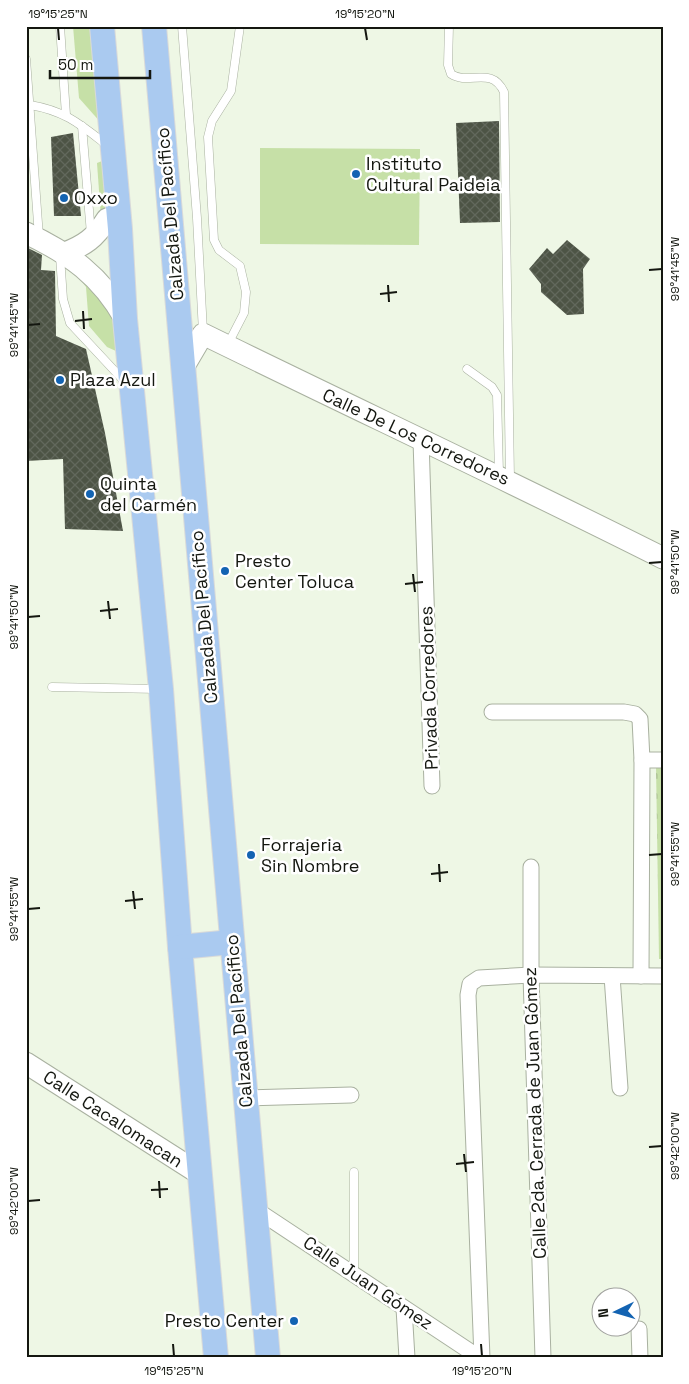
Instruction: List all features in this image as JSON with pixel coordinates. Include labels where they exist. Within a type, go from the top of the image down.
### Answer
[{"type":"main road","points":[[102,26],[216,1358]]},
{"type":"main road","name":"Calzada Del Pacífico","points":[[154,26],[268,1358]]},
{"type":"main road","points":[[62,251],[84,244],[92,238],[107,219],[120,229]]},
{"type":"main road","points":[[33,236],[62,251],[106,288],[126,318]]},
{"type":"main road","points":[[183,368],[203,334]]},
{"type":"main road","name":"Calle De Los Corredores","points":[[203,334],[421,440],[505,478],[663,558]]},
{"type":"main road","points":[[180,947],[232,942]]},
{"type":"main road","name":"Calle Cacalomacan","points":[[26,1063],[200,1174]]},
{"type":"street","name":"Privada Corredores","points":[[421,440],[432,786]]},
{"type":"street","points":[[492,712],[624,712],[635,714],[641,722],[641,976]]},
{"type":"street","points":[[642,760],[663,760]]},
{"type":"street","name":"Calle 2da. Cerrada de Juan Gómez","points":[[530,867],[531,976],[543,1358]]},
{"type":"street","points":[[531,976],[663,976]]},
{"type":"street","name":"Calle Juan Gómez","points":[[481,1358],[468,1005],[470,984],[479,978],[531,976]]},
{"type":"street","points":[[612,976],[620,1088]]},
{"type":"street","points":[[246,1098],[351,1095]]},
{"type":"street","name":"Calle Juan Gómez","points":[[254,1208],[481,1358]]},
{"type":"street","points":[[404,1308],[407,1358]]},
{"type":"street","points":[[639,1336],[640,1358]]},
{"type":"lane","points":[[60,26],[66,115]]},
{"type":"lane","points":[[182,26],[197,218],[203,334]]},
{"type":"lane","points":[[227,346],[244,313],[246,292],[240,266],[219,250],[214,240],[208,137],[212,121],[231,91],[240,26]]},
{"type":"lane","points":[[449,26],[448,65],[450,74],[458,77],[489,77],[496,80],[504,92],[505,478]]},
{"type":"lane","points":[[26,59],[30,105],[33,236]]},
{"type":"lane","points":[[30,105],[66,115],[112,149]]},
{"type":"lane","points":[[82,126],[92,238]]},
{"type":"lane","points":[[62,251],[63,299],[70,323],[133,391]]},
{"type":"lane","points":[[467,369],[492,387],[497,394],[505,478]]},
{"type":"lane","points":[[52,686],[160,689]]},
{"type":"lane","points":[[354,1172],[354,1274]]},
{"type":"green space","points":[[73,26],[96,26],[102,124],[79,98]]},
{"type":"green space","points":[[260,148],[420,149],[419,245],[260,244]]},
{"type":"green space","points":[[102,161],[109,212],[101,218],[97,163]]},
{"type":"green space","points":[[80,279],[111,306],[116,351],[107,347],[89,326],[86,287]]},
{"type":"green space","points":[[656,765],[663,765],[663,959],[659,959]]},
{"type":"building","points":[[499,121],[500,222],[460,223],[456,123]]},
{"type":"building","points":[[73,133],[81,216],[54,216],[51,137]]},
{"type":"building","points":[[567,240],[590,259],[583,269],[584,314],[567,315],[541,292],[541,284],[529,269],[547,248],[553,254]]},
{"type":"building","name":"Plaza Azul","points":[[26,247],[42,255],[41,270],[55,271],[56,336],[86,349],[105,433],[123,531],[65,529],[63,459],[26,461]]},
{"type":"place","name":"Instituto Cultural Paideia","points":[[356,174]]},
{"type":"place","name":"Oxxo","points":[[64,198]]},
{"type":"place","name":"Plaza Azul","points":[[60,380]]},
{"type":"place","name":"Quinta del Carmén","points":[[90,494]]},
{"type":"place","name":"Presto Center Toluca","points":[[225,571]]},
{"type":"place","name":"Forrajeria Sin Nombre","points":[[251,855]]},
{"type":"place","name":"Presto Center","points":[[294,1321]]}]
